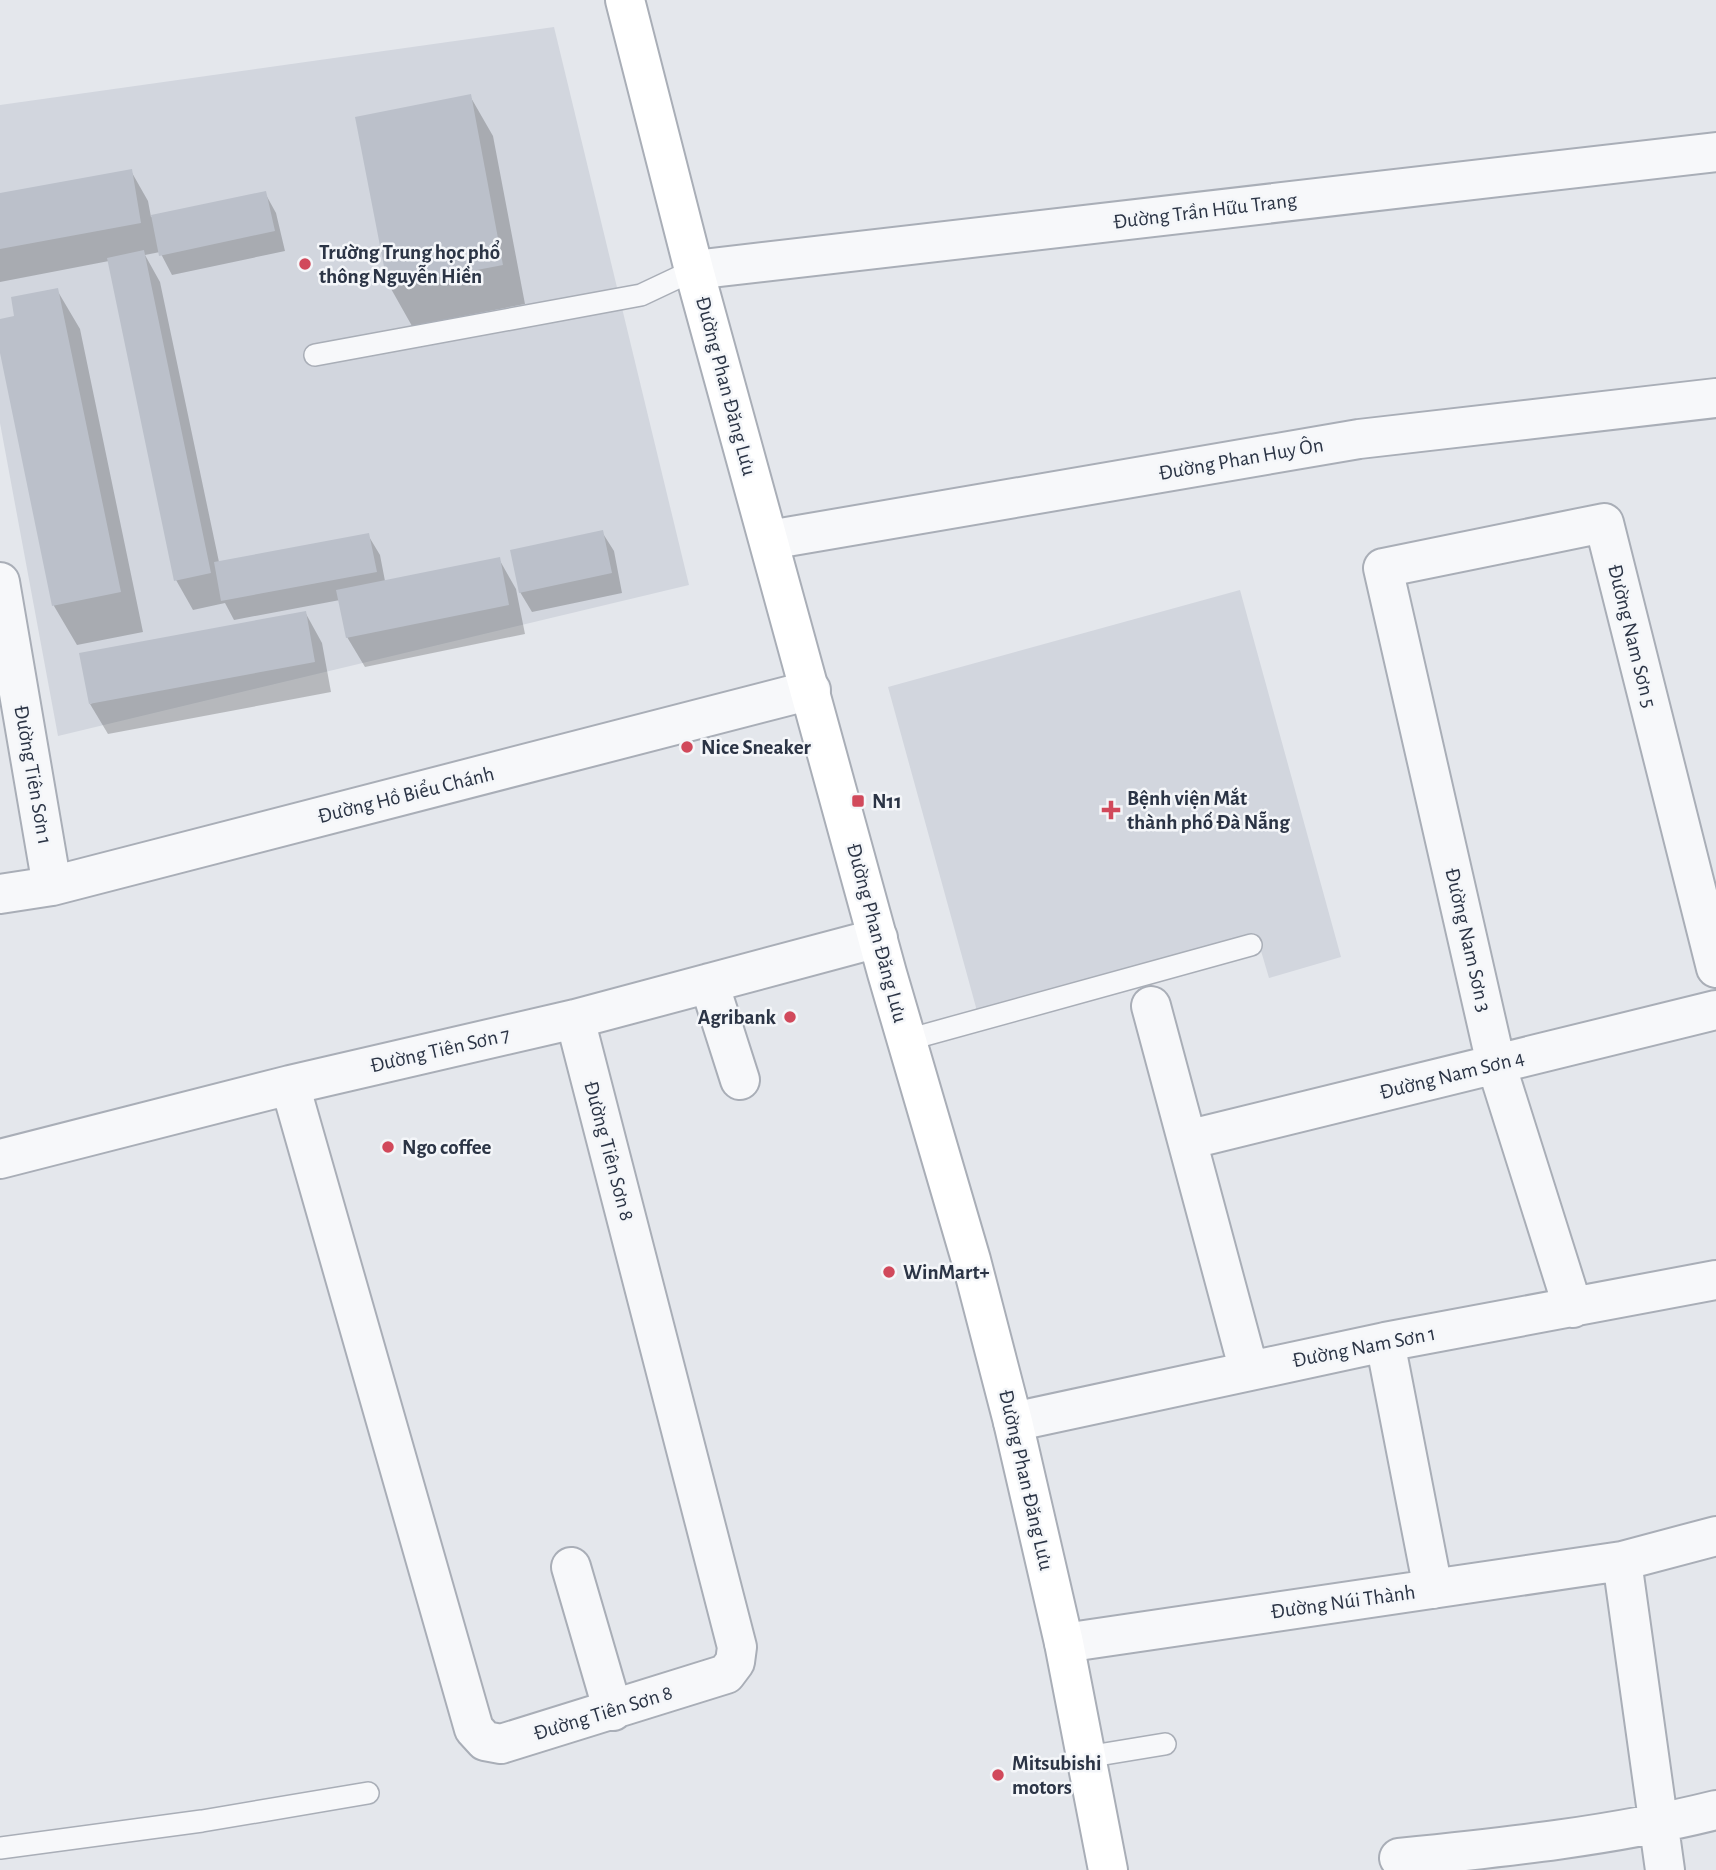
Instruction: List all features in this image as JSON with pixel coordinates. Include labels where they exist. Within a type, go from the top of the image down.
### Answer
[{"type":"street","name":"Đường Phan Đăng Lưu","points":[[625,0],[694,270],[878,938],[971,1260],[1013,1422],[1063,1643],[1108,1870]]},
{"type":"street","name":"Đường Trần Hữu Trang","points":[[694,270],[1716,152]]},
{"type":"street","name":"Đường Phan Huy Ôn","points":[[769,540],[1359,439],[1716,398]]},
{"type":"street","name":"Đường Nam Sơn 5","points":[[1383,568],[1604,523],[1716,968]]},
{"type":"street","name":"Đường Nam Sơn 3","points":[[1383,568],[1496,1064],[1573,1308]]},
{"type":"street","name":"Đường Tiên Sơn 1","points":[[2,601],[52,886]]},
{"type":"street","name":"Đường Hồ Biểu Chánh","points":[[0,894],[52,886],[811,690]]},
{"type":"street","name":"Đường Tiên Sơn 7","points":[[0,1158],[290,1085],[575,1019],[878,938]]},
{"type":"street","points":[[709,983],[740,1080]]},
{"type":"street","points":[[1151,1006],[1249,1371]]},
{"type":"street","name":"Đường Nam Sơn 4","points":[[1187,1140],[1716,1010]]},
{"type":"street","name":"Đường Tiên Sơn 8","points":[[290,1085],[474,1729],[485,1741],[501,1744],[726,1674],[735,1662],[737,1647],[575,1019]]},
{"type":"street","name":"Đường Nam Sơn 1","points":[[1013,1422],[1385,1342],[1716,1280]]},
{"type":"street","points":[[1385,1342],[1433,1589]]},
{"type":"street","name":"Đường Núi Thành","points":[[1063,1643],[1622,1561],[1716,1536]]},
{"type":"street","points":[[1622,1561],[1665,1870]]},
{"type":"street","points":[[571,1567],[613,1711]]},
{"type":"street","points":[[1399,1858],[1532,1844],[1660,1824],[1716,1810]]},
{"type":"lane","points":[[315,355],[641,295],[694,270]]},
{"type":"lane","points":[[907,1040],[1251,945]]},
{"type":"lane","points":[[1086,1757],[1165,1744]]},
{"type":"lane","points":[[0,1848],[202,1821],[368,1793]]},
{"type":"shaded area","name":"Trường Trung học phổ thông Nguyễn Hiền","points":[[554,27],[689,585],[58,736],[0,423],[0,105]]},
{"type":"shaded area","name":"Bệnh viện Mắt thành phố Đà Nẵng","points":[[1240,590],[1341,957],[1269,978],[1256,934],[977,1011],[888,687]]},
{"type":"building","points":[[471,94],[503,265],[388,287],[355,117]]},
{"type":"building","points":[[132,169],[141,223],[0,249],[0,193]]},
{"type":"building","points":[[266,191],[275,231],[159,256],[151,215]]},
{"type":"building","points":[[144,250],[211,573],[174,581],[107,258]]},
{"type":"building","points":[[58,288],[121,592],[52,606],[0,353],[0,319],[14,316],[11,297]]},
{"type":"building","points":[[603,530],[612,573],[519,593],[510,550]]},
{"type":"building","points":[[369,533],[377,572],[221,601],[214,562]]},
{"type":"building","points":[[500,557],[509,605],[346,638],[336,590]]},
{"type":"building","points":[[306,611],[315,662],[89,704],[79,653]]},
{"type":"place","name":"Trường Trung học phổ thông Nguyễn Hiền","points":[[305,264]]},
{"type":"place","name":"Nice Sneaker","points":[[687,747]]},
{"type":"place","name":"N11","points":[[858,801]]},
{"type":"place","name":"Bệnh viện Mắt thành phố Đà Nẵng","points":[[1111,810]]},
{"type":"place","name":"Agribank","points":[[790,1017]]},
{"type":"place","name":"Ngo coffee","points":[[388,1147]]},
{"type":"place","name":"WinMart+","points":[[889,1272]]},
{"type":"place","name":"Mitsubishi motors","points":[[998,1775]]}]
